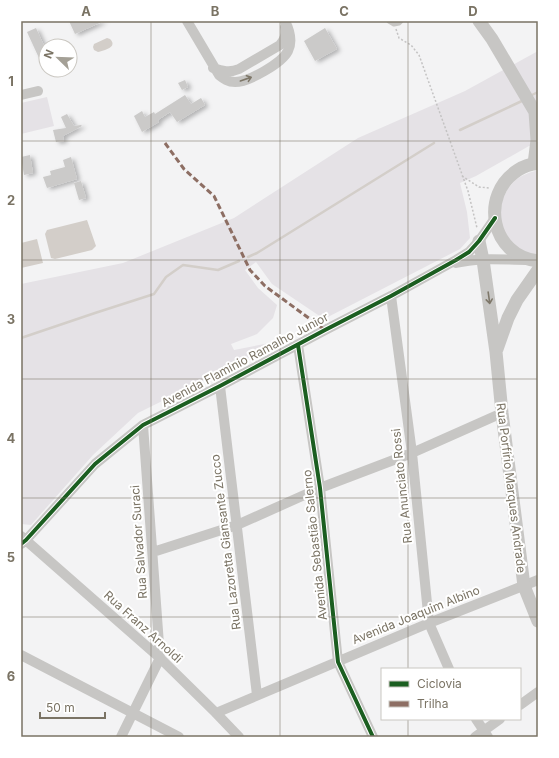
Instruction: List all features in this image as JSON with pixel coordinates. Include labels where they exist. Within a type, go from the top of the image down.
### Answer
[{"type":"street","points":[[187,21],[213,68],[226,81],[234,82],[251,78],[283,58],[288,50],[292,37],[285,21]]},
{"type":"street","points":[[466,21],[482,25],[536,113],[536,163],[522,168],[512,174],[501,187],[494,207],[494,218],[499,233],[507,246],[524,258],[537,264]]},
{"type":"street","points":[[21,95],[38,91]]},
{"type":"street","name":"Avenida Flaminio Ramalho Junior","points":[[23,540],[95,464],[143,424],[220,386],[456,260],[468,252],[479,241],[494,218]]},
{"type":"street","name":"Rua Porfírio Marques Andrade","points":[[479,241],[496,352],[502,413],[524,586],[538,621]]},
{"type":"street","name":"Avenida Flaminio Ramalho Junior","points":[[442,267],[467,261],[498,259],[537,264]]},
{"type":"street","name":"Rua Porfírio Marques Andrade","points":[[496,352],[516,300],[537,264]]},
{"type":"street","name":"Rua Anunciato Rossi","points":[[391,296],[412,453],[429,623],[450,668]]},
{"type":"street","name":"Avenida Sebastião Salerno","points":[[298,345],[320,488],[338,662],[373,737]]},
{"type":"street","name":"Rua Lazoretta Giansante Zucco","points":[[220,386],[257,695]]},
{"type":"street","points":[[153,552],[237,525],[320,488],[412,453],[502,413]]},
{"type":"street","name":"Rua Salvador Suraci","points":[[143,424],[160,658]]},
{"type":"street","name":"Rua Franz Arnoldi","points":[[23,540],[160,658],[216,712],[239,737]]},
{"type":"street","name":"Avenida Joaquim Albino","points":[[216,712],[429,623],[538,580]]},
{"type":"street","points":[[21,655],[179,737]]},
{"type":"street","points":[[121,737],[160,658]]},
{"type":"street","points":[[521,704],[538,692]]},
{"type":"street","points":[[476,720],[482,735],[499,720]]},
{"type":"lane","points":[[389,21],[394,24],[401,21]]},
{"type":"path","points":[[399,38],[411,45],[419,55],[462,176],[477,225],[479,241]]},
{"type":"path","points":[[462,176],[479,187],[501,187]]},
{"type":"shaded area","points":[[107,38],[112,42],[112,46],[110,48],[98,52],[94,50],[94,44]]},
{"type":"shaded area","points":[[538,51],[538,146],[529,146],[476,176],[460,183],[467,212],[470,238],[460,249],[324,319],[272,284],[256,262],[245,270],[258,288],[277,305],[273,318],[257,334],[231,344],[234,350],[285,340],[138,413],[93,455],[31,525],[21,524],[21,284],[123,263],[234,218],[358,138],[465,91]]},
{"type":"shaded area","points":[[47,97],[54,126],[21,134],[21,103]]},
{"type":"shaded area","points":[[538,170],[538,256],[525,252],[515,246],[508,238],[501,221],[501,212],[502,202],[511,185],[523,175]]},
{"type":"shaded area","points":[[87,220],[96,246],[92,250],[55,259],[51,258],[45,234],[47,230]]},
{"type":"shaded area","points":[[37,239],[43,263],[21,268],[21,243]]},
{"type":"building","points":[[69,21],[104,21],[75,34]]},
{"type":"building","points":[[36,28],[41,38],[38,38],[38,56],[27,32]]},
{"type":"building","points":[[325,28],[337,49],[315,61],[304,41]]},
{"type":"building","points":[[185,80],[188,87],[182,90],[178,83]]},
{"type":"building","points":[[185,95],[191,104],[201,98],[205,105],[177,122],[170,112],[158,120],[159,122],[142,132],[134,116],[142,111],[145,117],[154,112],[155,114]]},
{"type":"building","points":[[67,114],[74,126],[82,126],[63,136],[64,141],[56,142],[53,130],[66,128],[61,117]]},
{"type":"building","points":[[30,155],[33,173],[24,175],[21,157]]},
{"type":"building","points":[[71,157],[77,179],[47,188],[43,177],[51,175],[50,171],[65,167],[63,160]]},
{"type":"building","points":[[81,181],[86,198],[79,200],[74,183]]},
{"type":"waterway","points":[[530,96],[538,92]]},
{"type":"waterway","points":[[460,130],[524,100]]},
{"type":"waterway","points":[[248,257],[257,253],[434,143]]},
{"type":"waterway","points":[[21,338],[154,294],[166,277],[183,265],[218,270],[239,261]]},
{"type":"marked path","points":[[165,143],[184,169],[214,196],[250,270],[265,286],[325,330]]},
{"type":"cycle path","points":[[21,544],[95,464],[143,425],[391,296],[456,260],[469,252],[479,241],[495,218]]},
{"type":"cycle path","points":[[298,345],[320,488],[338,662],[373,737]]}]
